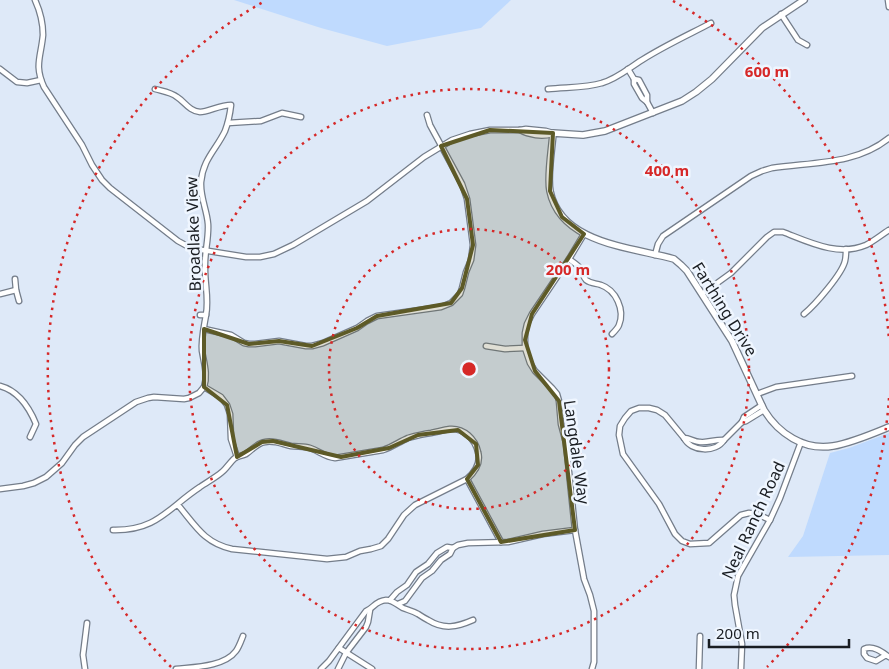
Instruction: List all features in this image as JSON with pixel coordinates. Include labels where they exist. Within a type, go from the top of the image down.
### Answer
[{"type":"street","points":[[35,0],[43,29],[38,64],[41,80],[102,180],[188,247],[253,258],[281,252],[367,201],[424,156],[461,137],[481,131],[502,129],[526,129],[572,136],[593,134],[616,128],[682,101],[712,79],[762,28],[804,0]]},
{"type":"street","points":[[888,0],[889,7]]},
{"type":"street","points":[[781,14],[798,40],[807,45]]},
{"type":"street","points":[[548,89],[602,84],[659,50],[711,23]]},
{"type":"street","points":[[0,69],[17,82],[28,83],[41,80]]},
{"type":"street","points":[[628,69],[634,79],[639,80],[647,95],[647,102],[653,113]]},
{"type":"street","points":[[154,89],[177,96],[193,110],[203,112],[231,105],[228,123],[261,121],[282,114],[302,117]]},
{"type":"street","points":[[204,329],[231,335],[249,344],[279,341],[312,346],[357,328],[377,316],[446,306],[456,299],[462,288],[474,245],[467,199],[462,184],[427,116]]},
{"type":"street","name":"Broadlake View","points":[[204,387],[206,369],[202,344],[203,315],[208,301],[204,267],[208,229],[207,215],[201,195],[201,180],[204,165],[223,135],[228,123]]},
{"type":"street","name":"Farthing Drive","points":[[553,134],[549,182],[553,201],[562,217],[584,234],[674,259],[681,264],[732,341],[763,407],[779,429],[789,437],[812,446],[822,447],[833,446],[889,427]]},
{"type":"street","points":[[655,255],[658,244],[663,236],[762,171],[772,168],[846,159],[874,149],[889,138]]},
{"type":"street","points":[[702,294],[731,273],[774,232],[783,232],[834,249],[846,249],[864,245],[889,230]]},
{"type":"street","name":"Langdale Way","points":[[584,234],[532,314],[525,333],[525,348],[535,371],[557,394],[559,401],[560,424],[566,444],[574,530],[584,579],[594,611],[594,662],[592,669]]},
{"type":"street","points":[[804,314],[812,308],[841,271],[845,262],[846,249]]},
{"type":"street","points":[[569,259],[581,269],[588,281],[602,284],[618,300],[621,309],[620,323],[612,334]]},
{"type":"street","points":[[15,279],[19,301]]},
{"type":"street","points":[[0,294],[16,290]]},
{"type":"street","points":[[486,346],[506,349],[525,348]]},
{"type":"street","points":[[757,394],[776,386],[852,376]]},
{"type":"street","points":[[0,386],[13,391],[26,403],[36,424],[30,437]]},
{"type":"street","points":[[0,489],[28,485],[51,473],[62,463],[83,437],[136,402],[154,397],[189,398],[199,393],[204,387],[221,397],[226,405],[230,414],[231,439],[237,457]]},
{"type":"street","points":[[763,407],[744,417],[742,422],[723,443],[716,447],[703,449],[691,446],[665,415],[649,408],[639,408],[631,411],[620,426],[619,435],[623,454],[659,504],[675,534],[682,541],[690,544],[708,543],[741,515],[749,513],[757,514],[770,520]]},
{"type":"street","points":[[113,530],[129,530],[160,519],[199,487],[222,472],[237,457],[247,453],[262,442],[273,441],[288,446],[312,448],[329,457],[340,457],[389,448],[411,437],[453,429],[469,436],[478,450],[478,465],[476,470],[467,479],[415,505],[404,515],[381,546],[360,551],[346,557],[334,559],[232,549],[219,546],[204,536],[178,505]]},
{"type":"street","name":"Neal Ranch Road","points":[[741,669],[742,644],[734,595],[738,576],[770,520],[801,442]]},
{"type":"street","points":[[467,479],[501,542]]},
{"type":"street","points":[[398,604],[405,601],[422,578],[432,571],[458,545],[508,542],[543,534],[574,530]]},
{"type":"street","points":[[390,600],[407,585],[416,572],[430,562],[438,553],[447,547],[453,548]]},
{"type":"street","points":[[407,585],[414,590]]},
{"type":"street","points":[[321,669],[366,611],[370,610],[380,601],[390,600],[441,626],[459,626],[473,620]]},
{"type":"street","points":[[338,669],[346,653],[366,627],[370,610]]},
{"type":"street","points":[[85,669],[83,655],[87,623]]},
{"type":"street","points":[[176,669],[206,666],[227,659],[236,650],[243,636]]},
{"type":"street","points":[[699,669],[700,636]]},
{"type":"street","points":[[868,647],[873,648],[887,656],[876,661],[867,658],[864,654],[864,649],[868,647]]},
{"type":"street","points":[[339,648],[372,669]]},
{"type":"highlighted area","points":[[490,130],[553,133],[550,191],[562,217],[584,234],[532,314],[525,340],[535,371],[559,401],[575,530],[501,542],[467,479],[478,465],[476,444],[458,430],[418,435],[389,448],[341,457],[273,441],[262,442],[237,457],[227,405],[204,387],[204,329],[249,344],[279,341],[312,346],[357,328],[377,316],[451,303],[462,288],[473,245],[467,199],[441,146]]},
{"type":"shaded area","points":[[234,0],[511,0],[481,28],[387,46],[321,28]]},
{"type":"shaded area","points":[[889,433],[889,555],[788,557],[803,536],[830,453]]}]
